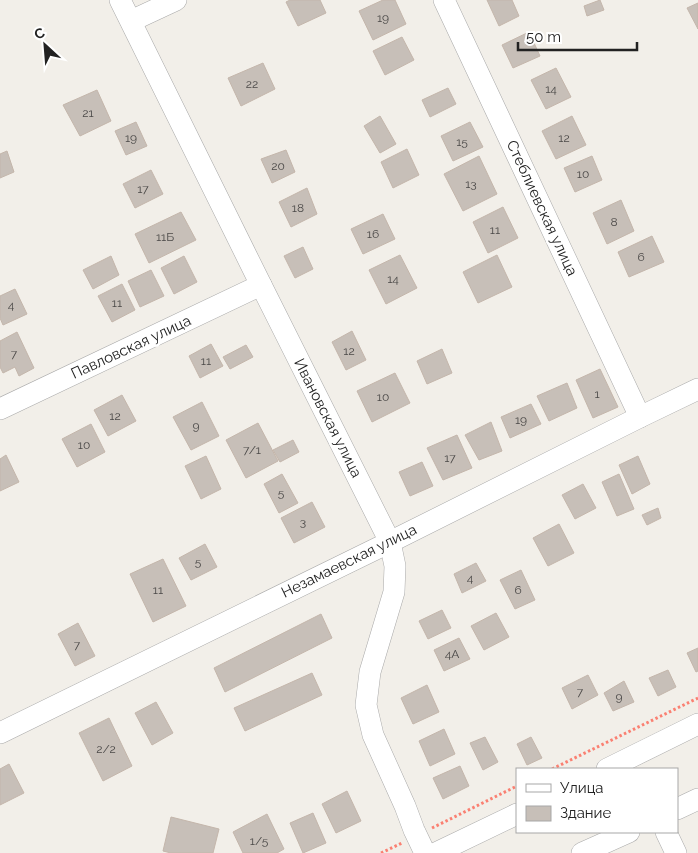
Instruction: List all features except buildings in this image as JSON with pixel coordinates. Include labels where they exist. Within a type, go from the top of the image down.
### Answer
[{"type":"street","name":"Ивановская улица","points":[[120,0],[390,542],[395,566],[394,592],[370,672],[366,705],[373,735],[406,806],[421,844]]},
{"type":"street","points":[[131,21],[176,0]]},
{"type":"street","name":"Стеблиевская улица","points":[[444,0],[640,416]]},
{"type":"street","name":"Павловская улица","points":[[0,409],[261,285]]},
{"type":"street","name":"Незамаевская улица","points":[[0,733],[698,389]]},
{"type":"street","points":[[609,768],[698,724]]},
{"type":"street","points":[[678,809],[698,799]]},
{"type":"street","points":[[436,853],[516,814]]},
{"type":"street","points":[[582,853],[627,833]]},
{"type":"street","points":[[666,833],[676,853]]},
{"type":"path","points":[[554,768],[698,698]]},
{"type":"path","points":[[381,853],[421,844],[516,787]]}]
